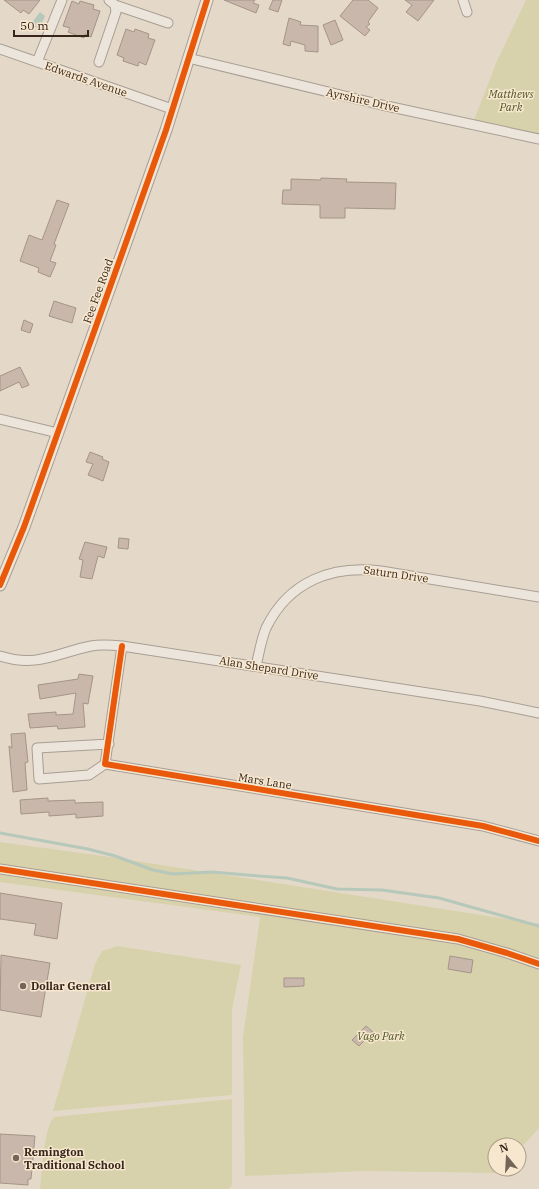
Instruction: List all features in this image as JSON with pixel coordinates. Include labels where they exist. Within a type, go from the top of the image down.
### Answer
[{"type":"street","points":[[37,62],[62,0]]},
{"type":"street","name":"Fee Fee Road","points":[[0,585],[58,433],[172,109],[207,0]]},
{"type":"street","points":[[462,0],[467,12]]},
{"type":"street","points":[[112,3],[168,23]]},
{"type":"street","points":[[99,62],[116,12],[112,3]]},
{"type":"street","name":"Edwards Avenue","points":[[0,49],[172,109]]},
{"type":"street","name":"Ayrshire Drive","points":[[188,58],[382,105],[539,139]]},
{"type":"street","points":[[0,419],[58,433]]},
{"type":"street","name":"Saturn Drive","points":[[256,666],[266,629],[284,601],[304,584],[340,571],[362,569],[381,571],[539,594]]},
{"type":"street","name":"Alan Shepard Drive","points":[[0,656],[18,660],[38,660],[92,646],[122,646],[472,700],[539,713]]},
{"type":"street","points":[[109,744],[37,748],[39,779],[89,776],[105,764],[109,744],[122,646]]},
{"type":"street","name":"Mars Lane","points":[[105,764],[483,826],[539,840]]},
{"type":"street","points":[[0,868],[458,939],[507,952],[539,964]]},
{"type":"green space","name":"Matthews Park","points":[[526,0],[539,0],[539,135],[474,120],[497,61]]},
{"type":"green space","name":"Vago Park","points":[[0,842],[110,857],[539,924],[539,1128],[527,1141],[527,1137],[487,1137],[487,1173],[365,1171],[245,1176],[243,1037],[260,917],[0,882]]},
{"type":"green space","points":[[117,946],[241,965],[232,1009],[232,1095],[53,1111],[95,964],[102,951]]},
{"type":"green space","points":[[232,1099],[232,1185],[229,1189],[40,1189],[46,1140],[48,1130],[54,1117]]},
{"type":"shaded area","points":[[40,12],[45,16],[39,29],[31,24]]},
{"type":"building","points":[[4,0],[40,0],[29,14],[23,10],[21,13]]},
{"type":"building","points":[[224,0],[255,0],[253,3],[259,5],[256,13]]},
{"type":"building","points":[[273,0],[282,0],[278,12],[269,9]]},
{"type":"building","points":[[353,0],[368,0],[378,8],[368,22],[370,24],[366,27],[370,30],[365,36],[340,16]]},
{"type":"building","points":[[405,0],[434,0],[418,21],[406,12],[412,5]]},
{"type":"building","points":[[72,1],[79,4],[80,1],[94,5],[93,9],[100,11],[91,37],[85,34],[84,38],[68,32],[70,28],[63,26]]},
{"type":"building","points":[[289,18],[301,22],[300,25],[318,26],[318,52],[305,51],[305,45],[291,41],[290,46],[283,44]]},
{"type":"building","points":[[335,20],[343,40],[331,45],[323,25]]},
{"type":"building","points":[[126,29],[134,32],[135,29],[149,34],[148,38],[155,40],[146,65],[139,62],[138,66],[123,61],[124,58],[117,55]]},
{"type":"building","points":[[321,178],[347,179],[346,182],[396,183],[395,209],[345,208],[345,218],[320,218],[320,205],[282,204],[283,190],[291,190],[291,179],[321,180]]},
{"type":"building","points":[[57,200],[69,204],[54,244],[56,245],[50,261],[56,263],[50,277],[38,272],[39,268],[20,261],[29,235],[42,240]]},
{"type":"building","points":[[54,301],[76,308],[72,323],[49,316]]},
{"type":"building","points":[[24,320],[33,324],[30,333],[21,330]]},
{"type":"building","points":[[20,367],[29,385],[22,388],[19,382],[0,391],[0,376]]},
{"type":"building","points":[[90,452],[103,457],[102,459],[109,462],[103,481],[88,475],[93,464],[86,462]]},
{"type":"building","points":[[119,538],[129,539],[128,549],[118,548]]},
{"type":"building","points":[[85,542],[107,547],[104,558],[98,556],[92,579],[80,577],[83,560],[79,559]]},
{"type":"building","points":[[79,674],[93,676],[88,704],[83,703],[85,727],[58,729],[57,726],[30,728],[28,714],[56,712],[56,715],[73,714],[76,693],[40,699],[38,685],[78,679]]},
{"type":"building","points":[[25,733],[28,762],[25,763],[27,790],[13,792],[9,746],[12,748],[11,734]]},
{"type":"building","points":[[48,798],[48,801],[75,800],[75,803],[103,802],[103,816],[76,818],[76,814],[49,816],[49,812],[21,814],[20,800]]},
{"type":"building","points":[[0,893],[62,903],[57,939],[34,935],[36,924],[0,919]]},
{"type":"building","name":"Dollar General","points":[[1,955],[50,963],[41,1017],[0,1010]]},
{"type":"building","points":[[450,956],[473,960],[471,973],[448,969]]},
{"type":"building","points":[[284,978],[304,978],[304,986],[284,987]]},
{"type":"building","points":[[366,1026],[373,1032],[359,1046],[352,1040]]},
{"type":"building","name":"Remington Traditional School","points":[[0,1134],[35,1136],[31,1179],[28,1179],[28,1185],[0,1183]]},
{"type":"waterway","points":[[0,833],[88,849],[115,856],[153,870],[173,874],[212,872],[287,878],[337,889],[382,890],[439,898],[539,926]]},
{"type":"cycle path","points":[[0,585],[24,527],[166,130],[207,0]]},
{"type":"cycle path","points":[[122,646],[105,764],[483,826],[539,841]]},
{"type":"cycle path","points":[[0,869],[458,939],[539,964]]},
{"type":"place","name":"Dollar General","points":[[23,986]]},
{"type":"place","name":"Remington Traditional School","points":[[16,1158]]}]
